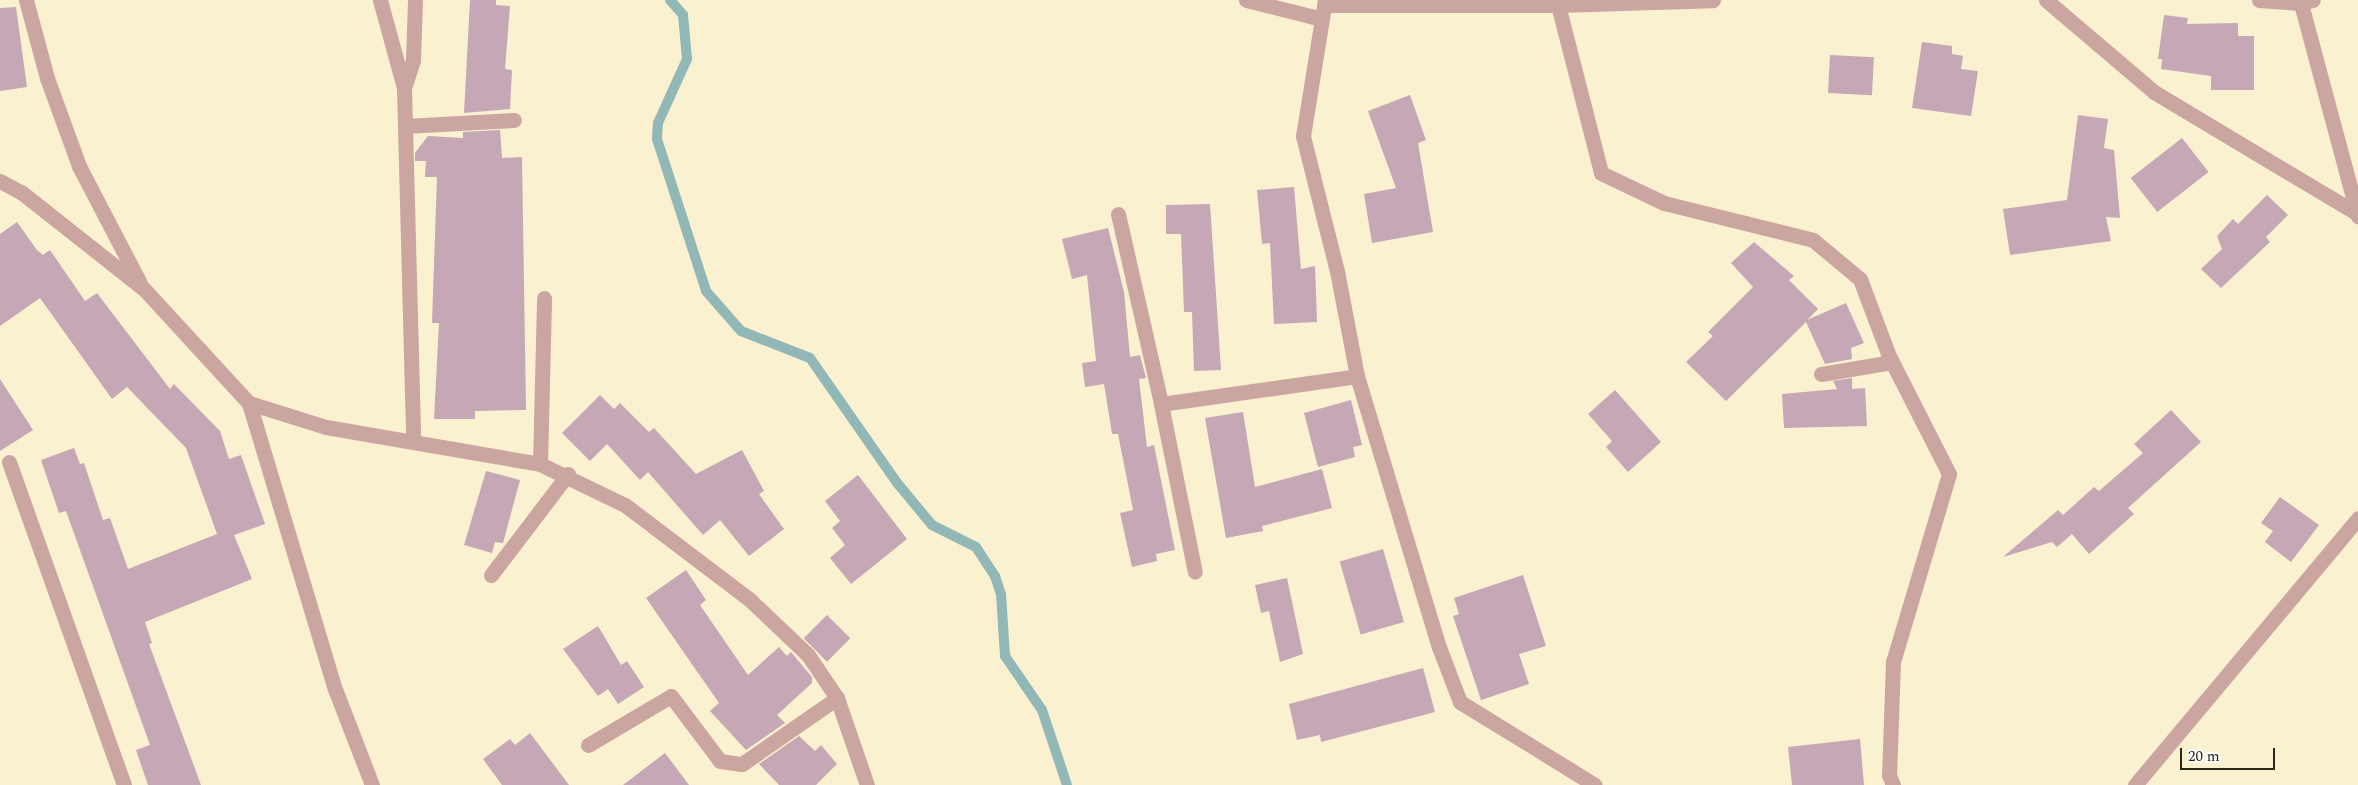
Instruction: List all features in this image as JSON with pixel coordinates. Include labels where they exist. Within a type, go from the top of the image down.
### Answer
[{"type":"street","points":[[26,0],[47,78],[79,166],[144,290]]},
{"type":"street","points":[[380,0],[404,88],[413,441]]},
{"type":"street","points":[[404,88],[413,61],[415,0]]},
{"type":"street","points":[[1246,0],[1324,8],[1558,5],[1714,0]]},
{"type":"street","points":[[2046,0],[2154,92],[2357,215]]},
{"type":"street","points":[[2258,0],[2305,1],[2357,215]]},
{"type":"street","points":[[1558,5],[1601,173],[1664,204],[1813,240],[1860,279],[1892,362],[1949,474],[1893,662],[1889,775],[1893,785]]},
{"type":"street","points":[[1324,8],[1303,136],[1337,271],[1357,376],[1392,498],[1460,702],[1595,785]]},
{"type":"street","points":[[405,126],[514,120]]},
{"type":"street","points":[[0,181],[21,192],[144,290],[249,402],[335,689],[372,785]]},
{"type":"street","points":[[1118,214],[1161,404],[1195,572]]},
{"type":"street","points":[[540,464],[544,298]]},
{"type":"street","points":[[1822,374],[1892,362]]},
{"type":"street","points":[[1161,404],[1357,376]]},
{"type":"street","points":[[249,402],[326,427],[540,464],[568,474],[625,505],[749,599],[808,655],[837,698],[866,780],[852,785]]},
{"type":"street","points":[[9,462],[124,785]]},
{"type":"street","points":[[491,575],[568,474]]},
{"type":"street","points":[[2135,785],[2358,518]]},
{"type":"street","points":[[588,745],[671,696],[720,761],[742,764],[837,698]]},
{"type":"building","points":[[470,0],[496,0],[496,5],[510,6],[505,69],[512,70],[510,109],[464,113]]},
{"type":"building","points":[[16,7],[27,87],[0,91],[0,8]]},
{"type":"building","points":[[2164,15],[2188,18],[2187,24],[2238,23],[2238,36],[2254,36],[2254,90],[2211,90],[2211,76],[2161,69],[2162,59],[2158,59]]},
{"type":"building","points":[[1922,42],[1952,46],[1952,54],[1963,56],[1961,69],[1978,71],[1971,116],[1912,108]]},
{"type":"building","points":[[1830,55],[1874,57],[1872,95],[1828,93]]},
{"type":"building","points":[[1410,95],[1426,140],[1418,143],[1433,232],[1372,243],[1364,194],[1396,188],[1368,111]]},
{"type":"building","points":[[2078,115],[2108,119],[2104,148],[2114,150],[2120,218],[2106,217],[2111,241],[2010,255],[2003,209],[2067,200]]},
{"type":"building","points":[[500,130],[502,158],[522,157],[526,410],[475,411],[475,419],[434,419],[439,323],[432,323],[437,177],[425,177],[426,161],[415,161],[415,153],[428,136],[463,138],[463,132]]},
{"type":"building","points":[[2182,138],[2208,172],[2157,212],[2131,178]]},
{"type":"building","points":[[1294,187],[1301,269],[1315,266],[1317,322],[1274,324],[1270,243],[1262,244],[1257,190]]},
{"type":"building","points":[[2267,195],[2288,215],[2266,237],[2270,242],[2221,288],[2201,269],[2222,249],[2217,236],[2233,219],[2238,224]]},
{"type":"building","points":[[1210,204],[1221,370],[1194,371],[1192,312],[1184,312],[1181,234],[1166,234],[1166,205]]},
{"type":"building","points":[[17,222],[37,250],[43,255],[50,250],[85,301],[97,293],[170,389],[174,384],[220,431],[229,459],[241,455],[265,524],[234,535],[252,579],[145,622],[152,643],[149,644],[201,785],[148,785],[136,750],[150,745],[66,511],[59,513],[41,460],[74,448],[80,464],[84,463],[103,520],[110,518],[128,569],[217,534],[186,448],[127,387],[112,399],[40,298],[0,326],[0,234]]},
{"type":"building","points":[[1108,228],[1124,292],[1130,357],[1140,355],[1146,378],[1139,379],[1147,447],[1154,445],[1175,550],[1156,554],[1157,561],[1132,567],[1120,513],[1133,510],[1118,434],[1112,434],[1104,384],[1085,387],[1082,363],[1096,361],[1087,275],[1072,279],[1062,239]]},
{"type":"building","points":[[1754,242],[1794,276],[1789,280],[1818,309],[1807,320],[1846,303],[1864,343],[1851,348],[1852,359],[1825,364],[1806,322],[1726,401],[1686,362],[1713,336],[1708,332],[1753,287],[1731,263]]},
{"type":"building","points":[[1852,378],[1852,389],[1865,388],[1867,426],[1784,428],[1782,394],[1837,389],[1833,381]]},
{"type":"building","points":[[0,379],[33,430],[0,451]]},
{"type":"building","points":[[1615,390],[1661,442],[1628,472],[1606,447],[1612,441],[1588,414]]},
{"type":"building","points":[[600,395],[614,409],[620,403],[649,432],[654,428],[696,474],[742,450],[764,491],[759,494],[784,529],[749,556],[720,520],[703,535],[648,472],[640,480],[607,444],[590,461],[562,433]]},
{"type":"building","points":[[1351,400],[1362,445],[1353,447],[1355,457],[1318,467],[1304,413]]},
{"type":"building","points":[[2171,410],[2201,442],[2128,508],[2134,514],[2089,554],[2072,534],[2057,547],[2052,542],[2003,557],[2058,510],[2063,515],[2094,487],[2099,491],[2143,453],[2134,444]]},
{"type":"building","points":[[1243,412],[1255,487],[1322,469],[1332,508],[1262,526],[1263,531],[1226,538],[1205,418]]},
{"type":"building","points":[[486,471],[520,480],[503,543],[495,542],[492,553],[464,545]]},
{"type":"building","points":[[858,475],[907,539],[851,584],[830,558],[845,545],[832,528],[840,521],[825,501]]},
{"type":"building","points":[[2280,497],[2319,525],[2291,562],[2265,542],[2273,531],[2261,523]]},
{"type":"building","points":[[1383,549],[1404,622],[1361,634],[1340,561]]},
{"type":"building","points":[[686,570],[706,600],[700,605],[748,675],[779,647],[787,656],[791,652],[812,677],[812,683],[777,715],[785,723],[746,750],[710,711],[719,703],[646,598]]},
{"type":"building","points":[[1523,575],[1546,646],[1519,654],[1529,684],[1481,700],[1453,616],[1459,614],[1454,598]]},
{"type":"building","points":[[1287,578],[1303,654],[1280,662],[1269,611],[1261,613],[1255,585]]},
{"type":"building","points":[[827,615],[850,638],[827,662],[804,638]]},
{"type":"building","points":[[598,626],[621,665],[627,661],[644,687],[618,704],[608,689],[598,696],[563,649]]},
{"type":"building","points":[[1423,668],[1435,712],[1321,742],[1320,735],[1297,740],[1289,704]]},
{"type":"building","points":[[530,733],[569,785],[502,785],[483,759],[510,739],[515,745]]},
{"type":"building","points":[[799,736],[815,751],[821,745],[837,764],[816,785],[779,785],[759,764]]},
{"type":"building","points":[[1860,739],[1864,785],[1792,785],[1788,747]]},
{"type":"building","points":[[665,753],[689,785],[623,785]]},
{"type":"waterway","points":[[670,0],[683,15],[687,59],[658,123],[657,139],[706,291],[741,331],[810,358],[898,484],[932,525],[976,547],[995,576],[1001,594],[1005,656],[1042,710],[1067,785]]}]
